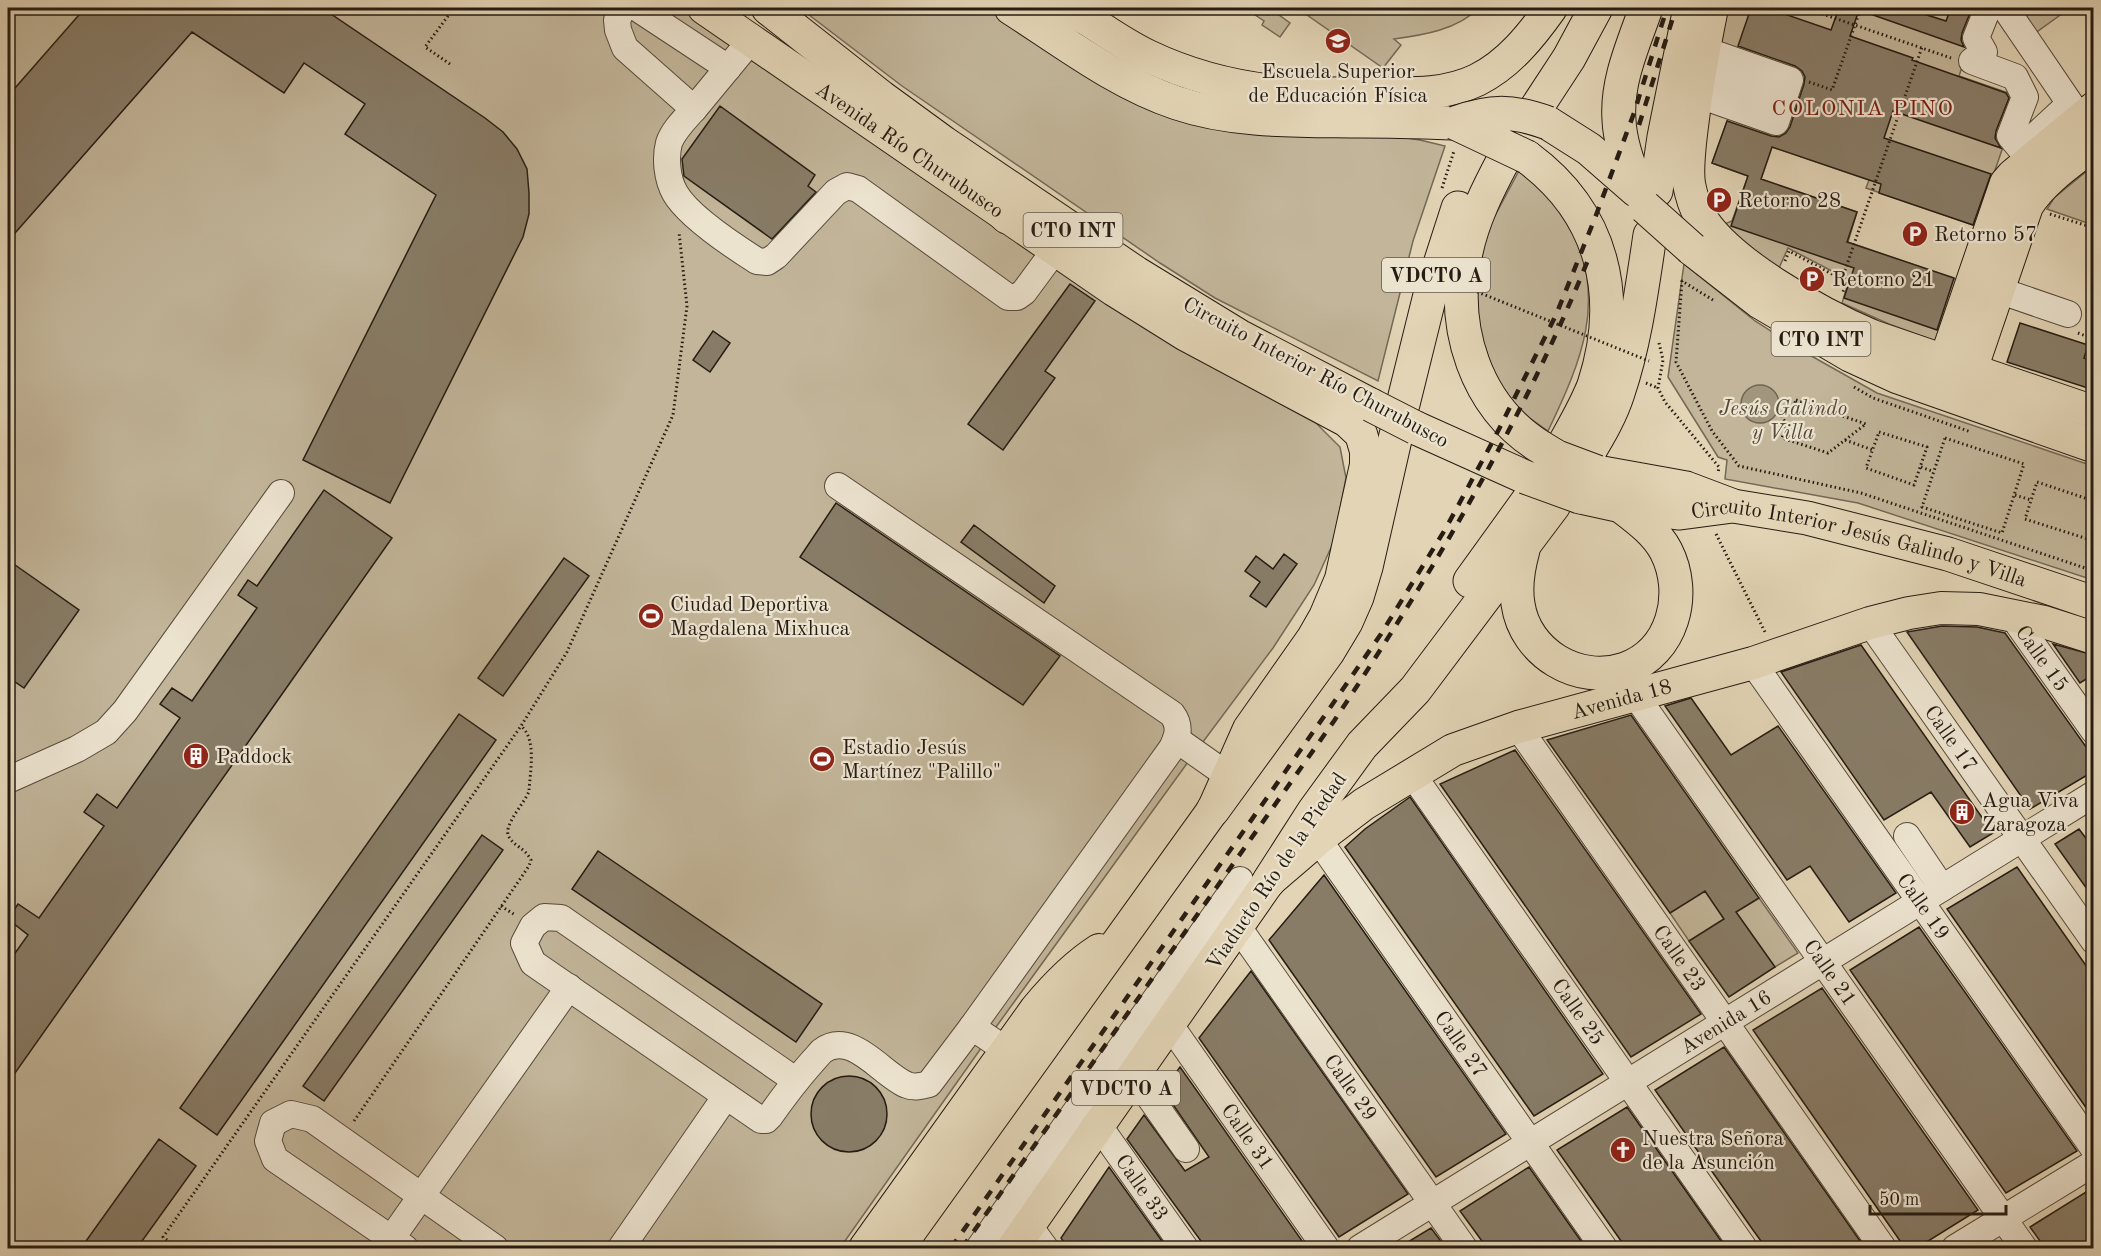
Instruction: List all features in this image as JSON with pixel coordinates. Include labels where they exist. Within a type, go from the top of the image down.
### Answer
[{"type":"highway","name":"Circuito Interior Río Churubusco","points":[[768,8],[881,97],[944,143],[1136,273],[1203,315],[1396,418],[1560,474],[1621,506]]},
{"type":"highway","points":[[1011,8],[1120,78],[1154,94],[1202,111],[1236,116],[1303,120],[1455,123],[1521,135],[1579,209],[1599,254],[1605,278],[1606,319],[1594,383],[1560,474],[1403,673],[1362,745]]},
{"type":"highway","name":"VDCTO A","points":[[1213,810],[1328,652],[1346,622],[1366,567],[1396,418],[1451,225],[1521,135],[1578,8]]},
{"type":"highway","points":[[1596,8],[1569,58],[1481,203],[1466,253],[1460,300],[1467,346],[1473,364],[1496,408],[1560,474],[1686,488],[1721,504]]},
{"type":"highway","points":[[1646,8],[1623,79],[1618,108],[1622,139],[1647,206]]},
{"type":"highway","name":"Viaducto Río de la Piedad","points":[[1255,881],[1314,811],[1362,745],[1415,690],[1524,547],[1560,474],[1603,427],[1617,395],[1626,366],[1647,206],[1664,137],[1690,8]]},
{"type":"highway","name":"CTO INT","points":[[1521,135],[1579,164],[1629,203],[1647,206],[1692,249],[1760,302],[1850,355],[1898,377],[2094,446]]},
{"type":"highway","points":[[944,143],[965,175],[1007,217]]},
{"type":"highway","points":[[2059,434],[2094,435]]},
{"type":"highway","name":"Circuito Interior Jesús Galindo y Villa","points":[[1621,506],[1680,513],[1721,504],[1807,518],[1948,554],[2094,603]]},
{"type":"highway","points":[[1524,547],[1517,576],[1518,607],[1529,635],[1539,647],[1563,665],[1593,673],[1623,669],[1638,663],[1661,642],[1676,609],[1676,579],[1666,551],[1647,526],[1621,506]]},
{"type":"main road","name":"Avenida Río Churubusco","points":[[705,8],[1055,250],[1186,334],[1356,428],[1363,439],[1366,465],[1341,579],[1334,598],[1313,638],[1249,729],[1227,775]]},
{"type":"main road","points":[[1074,11],[1149,56],[1221,81],[1285,92],[1418,93],[1442,91],[1460,86],[1494,70],[1522,46],[1551,8]]},
{"type":"main road","points":[[1704,75],[1712,8]]},
{"type":"main road","name":"CTO INT","points":[[1704,75],[1689,158],[1689,184],[1699,215],[1718,238],[1777,284],[1834,319],[1872,336],[2094,412]]},
{"type":"main road","points":[[1958,365],[1998,290],[2027,206],[2087,131]]},
{"type":"main road","points":[[1958,365],[2006,183],[2013,175],[2087,131]]},
{"type":"main road","name":"Avenida 18","points":[[1255,881],[1318,839],[1364,804],[1412,774],[1453,750],[1518,727],[1764,659],[1870,623],[1909,613],[1941,608],[1979,609],[2011,614]]},
{"type":"main road","points":[[2011,614],[2094,638]]},
{"type":"main road","points":[[1213,810],[1227,775]]},
{"type":"main road","name":"VDCTO A","points":[[898,1248],[1213,810]]},
{"type":"main road","name":"Viaducto Río de la Piedad","points":[[1029,1241],[1099,1126],[1238,927],[1255,881]]},
{"type":"main road","points":[[865,1248],[948,1129],[1059,981],[1092,955],[1120,938]]},
{"type":"street","points":[[623,8],[616,20],[625,48],[694,109]]},
{"type":"street","points":[[637,8],[728,68]]},
{"type":"street","points":[[1988,8],[1976,38],[1984,52],[1972,61],[2015,77],[2025,97],[2010,136],[2021,149],[2071,105],[2005,8]]},
{"type":"street","points":[[748,37],[742,51],[670,141],[669,178],[675,194],[699,219],[757,261],[767,262],[776,256],[836,192],[847,186],[858,189],[1008,297],[1017,297],[1024,292],[1055,250]]},
{"type":"street","points":[[1704,75],[1773,99]]},
{"type":"street","points":[[1998,290],[2067,314]]},
{"type":"street","points":[[795,1080],[561,918],[544,917],[533,926],[524,943],[533,963],[761,1120],[766,1120],[795,1080],[823,1050],[847,1045],[907,1085],[919,1087],[929,1084],[1176,739],[1179,731],[1177,720],[1172,714],[838,486]]},
{"type":"street","points":[[8,780],[77,749],[106,732],[125,711],[281,493]]},
{"type":"street","name":"Calle 15","points":[[2011,614],[2094,731]]},
{"type":"street","name":"Calle 17","points":[[1870,623],[2094,941]]},
{"type":"street","name":"Calle 19","points":[[1764,659],[1920,902],[2094,1149]]},
{"type":"street","name":"Calle 21","points":[[1636,696],[2024,1248]]},
{"type":"street","name":"Calle 23","points":[[1518,727],[1883,1248]]},
{"type":"street","points":[[1176,739],[1227,775]]},
{"type":"street","name":"Calle 25","points":[[1412,774],[1744,1248]]},
{"type":"street","name":"Avenida 16","points":[[1360,1248],[2094,794]]},
{"type":"street","points":[[1907,836],[1942,888]]},
{"type":"street","name":"Calle 27","points":[[1318,839],[1604,1248]]},
{"type":"street","points":[[979,1248],[1255,881]]},
{"type":"street","name":"Calle 29","points":[[1238,927],[1464,1248]]},
{"type":"street","points":[[495,1248],[421,1196],[341,1140],[312,1119],[291,1114],[273,1123],[268,1142],[275,1159],[398,1244],[421,1196],[569,987]]},
{"type":"street","name":"Calle 31","points":[[1170,1025],[1326,1248]]},
{"type":"street","points":[[972,1027],[1006,1050]]},
{"type":"street","points":[[1134,1075],[1186,1149]]},
{"type":"street","points":[[621,1248],[726,1096]]},
{"type":"street","name":"Calle 33","points":[[1099,1126],[1185,1248]]},
{"type":"street","points":[[1956,1248],[2094,1163]]},
{"type":"path","points":[[450,64],[425,47],[454,8]]},
{"type":"path","points":[[1805,8],[1955,59]]},
{"type":"path","points":[[1842,279],[1922,47]]},
{"type":"path","points":[[178,1248],[163,1238],[521,726],[567,652],[673,415],[687,306],[675,194]]},
{"type":"path","points":[[2047,213],[2094,228]]},
{"type":"path","points":[[2087,226],[2094,220]]},
{"type":"path","points":[[1777,284],[1789,251],[1847,282],[1834,319]]},
{"type":"path","points":[[1423,270],[1649,361]]},
{"type":"path","points":[[1723,306],[1682,281],[1676,362],[1712,431],[1739,466],[1862,493],[2094,571]]},
{"type":"path","points":[[1658,338],[1663,360],[1658,388],[1665,402],[1719,466],[1721,504],[1764,659]]},
{"type":"path","points":[[1853,386],[1873,399]]},
{"type":"path","points":[[1796,400],[1866,424],[1845,440],[1828,453],[1782,438],[1787,425],[1779,412],[1790,416],[1796,400]]},
{"type":"path","points":[[1879,432],[1927,447],[1921,467],[1914,485],[1866,468],[1879,432]]},
{"type":"path","points":[[1945,438],[2024,464],[2002,533],[1922,507],[1932,471],[1945,438]]},
{"type":"path","points":[[1845,440],[1873,450]]},
{"type":"path","points":[[1921,467],[1932,471]]},
{"type":"path","points":[[2094,501],[2037,482],[2025,519],[2094,541]]},
{"type":"path","points":[[2015,495],[2031,500]]},
{"type":"path","points":[[341,1140],[529,866],[531,860],[527,852],[509,838],[507,831],[508,825],[527,798],[529,791],[530,742],[527,731],[521,726]]},
{"type":"green space","name":"Ciudad Deportiva Magdalena Mixhuca","points":[[8,8],[681,8],[1190,354],[1316,423],[1340,447],[1346,478],[1334,541],[1314,585],[1273,648],[996,1027],[840,1248],[8,1248]]},
{"type":"green space","points":[[800,8],[991,8],[1120,83],[1445,146],[1413,241],[1378,381],[1215,298],[1160,263],[902,86]]},
{"type":"green space","points":[[1245,8],[1256,8],[1268,15],[1272,10],[1290,23],[1280,37],[1262,25],[1264,21]]},
{"type":"green space","points":[[1297,8],[1348,8],[1374,13],[1394,13],[1413,8],[1479,8],[1461,22],[1428,33],[1394,39],[1401,45],[1383,68]]},
{"type":"green space","points":[[1724,8],[1982,8],[1959,76],[2020,97],[1976,226],[1866,188],[1869,180],[1772,147],[1761,179],[1857,212],[1848,242],[1958,280],[1938,342],[1842,303],[1849,280],[1788,248],[1779,268],[1741,244],[1722,225],[1732,221],[1748,176],[1712,163],[1730,113],[1713,53]]},
{"type":"green space","points":[[2005,8],[2070,8],[2027,39]]},
{"type":"green space","points":[[2093,166],[2093,225],[2047,209],[2054,198]]},
{"type":"green space","points":[[1521,167],[1552,191],[1562,203],[1582,253],[1587,279],[1589,305],[1580,355],[1548,431],[1521,412],[1497,380],[1472,316],[1482,240]]},
{"type":"green space","name":"Jesús Galindo y Villa","points":[[1684,264],[1755,321],[1877,393],[2093,466],[2093,580],[1858,503],[1725,479],[1727,460],[1718,457],[1668,377]]},
{"type":"green space","points":[[1705,891],[1724,919],[1689,941],[1670,913]]},
{"type":"green space","points":[[1759,898],[1798,953],[1775,967],[1736,912]]},
{"type":"shaded area","points":[[1760,385],[1767,386],[1773,391],[1778,397],[1778,411],[1773,417],[1767,422],[1760,423],[1753,422],[1747,417],[1742,411],[1741,404],[1742,397],[1747,391],[1753,386]]},
{"type":"building","points":[[85,8],[322,8],[485,118],[503,132],[517,149],[527,169],[529,193],[529,214],[523,237],[390,503],[303,460],[436,195],[345,134],[365,104],[304,63],[284,93],[192,32],[8,241],[8,96]]},
{"type":"building","points":[[1751,8],[1767,8],[1831,30],[1839,8],[1905,8],[1946,21],[1951,8],[1972,8],[1962,33],[1961,40],[1964,47],[1859,10],[1850,36],[2006,93],[2009,98],[1995,138],[2001,148],[1893,111],[1884,138],[1991,174],[1973,225],[1879,193],[1881,184],[1772,147],[1761,179],[1857,212],[1847,242],[1954,278],[1937,330],[1844,298],[1854,268],[1731,226],[1748,176],[1712,163],[1727,121],[1779,137],[1790,127],[1805,77],[1802,71],[1795,66],[1738,46]]},
{"type":"building","points":[[720,106],[815,175],[808,186],[816,192],[772,239],[684,176],[682,159]]},
{"type":"building","points":[[1070,284],[1095,301],[1045,371],[1055,378],[1003,450],[968,424]]},
{"type":"building","points":[[2020,323],[2088,345],[2084,358],[2094,362],[2094,390],[2007,362]]},
{"type":"building","points":[[713,331],[730,343],[710,372],[693,360]]},
{"type":"building","name":"Paddock","points":[[324,490],[392,538],[8,1083],[8,963],[28,935],[8,919],[18,904],[39,918],[104,826],[84,812],[97,794],[117,808],[180,718],[160,704],[172,688],[192,701],[257,608],[238,595],[248,580],[257,586]]},
{"type":"building","points":[[836,503],[1060,656],[1023,705],[800,557]]},
{"type":"building","points":[[974,525],[1055,586],[1044,603],[961,542]]},
{"type":"building","points":[[1284,554],[1297,564],[1266,607],[1250,596],[1260,582],[1245,571],[1256,556],[1273,569]]},
{"type":"building","points":[[564,558],[589,576],[503,696],[478,678]]},
{"type":"building","points":[[8,560],[79,610],[24,688],[8,677]]},
{"type":"building","points":[[1942,626],[1977,627],[2005,633],[2094,758],[2094,771],[2030,809],[1907,632]]},
{"type":"building","points":[[2053,644],[2094,655],[2094,674],[2080,683]]},
{"type":"building","points":[[1861,645],[1993,833],[1970,847],[1931,792],[1884,820],[1781,672]]},
{"type":"building","points":[[1691,698],[1731,755],[1778,726],[1896,893],[1849,922],[1810,866],[1787,880],[1665,706]]},
{"type":"building","points":[[459,714],[496,740],[217,1135],[180,1108]]},
{"type":"building","points":[[1631,715],[1759,898],[1736,912],[1775,967],[1729,997],[1689,941],[1724,919],[1705,891],[1670,913],[1547,740]]},
{"type":"building","points":[[1515,750],[1701,1014],[1631,1057],[1440,784]]},
{"type":"building","points":[[1410,797],[1603,1074],[1534,1116],[1345,847],[1365,829]]},
{"type":"building","points":[[2079,829],[2094,849],[2094,899],[2055,844]]},
{"type":"building","points":[[482,835],[503,850],[324,1101],[303,1086]]},
{"type":"building","points":[[598,851],[822,1004],[796,1042],[572,889]]},
{"type":"building","points":[[2017,867],[2094,977],[2094,1119],[1947,909]]},
{"type":"building","points":[[1324,875],[1506,1134],[1436,1177],[1269,940]]},
{"type":"building","points":[[1919,927],[2077,1151],[2006,1193],[1850,970]]},
{"type":"building","points":[[1251,971],[1408,1194],[1339,1237],[1199,1038]]},
{"type":"building","points":[[1822,988],[1978,1210],[1917,1248],[1905,1248],[1753,1030]]},
{"type":"building","points":[[1724,1047],[1865,1248],[1766,1248],[1753,1230],[1655,1090]]},
{"type":"building","points":[[1180,1067],[1307,1248],[1206,1248],[1127,1139],[1144,1115],[1185,1171],[1209,1157],[1163,1090]]},
{"type":"building","points":[[849,1076],[863,1079],[876,1087],[884,1100],[887,1114],[884,1128],[876,1141],[863,1149],[849,1152],[835,1149],[822,1141],[814,1128],[811,1114],[814,1100],[822,1087],[835,1079]]},
{"type":"building","points":[[1627,1107],[1726,1248],[1626,1248],[1557,1150]]},
{"type":"building","points":[[159,1139],[196,1166],[137,1248],[81,1248]]},
{"type":"building","points":[[1109,1167],[1167,1248],[1068,1248],[1061,1238]]},
{"type":"building","points":[[1529,1167],[1586,1248],[1487,1248],[1460,1211]]},
{"type":"building","points":[[2094,1187],[2094,1248],[2045,1248],[2030,1227]]},
{"type":"building","points":[[1431,1228],[1446,1248],[1398,1248]]},
{"type":"railway","points":[[951,1248],[1381,634],[1446,528],[1494,439],[1556,315],[1634,113],[1667,8]]},
{"type":"railway","points":[[1639,125],[1676,8]]},
{"type":"railway","points":[[962,1248],[1334,721],[1406,610],[1473,497],[1504,439],[1534,381],[1588,260]]},
{"type":"place","name":"Escuela Superior de Educación Física","points":[[1338,41]]},
{"type":"place","name":"Retorno 28","points":[[1719,200]]},
{"type":"place","name":"Retorno 57","points":[[1915,234]]},
{"type":"place","name":"Retorno 21","points":[[1812,279]]},
{"type":"place","name":"Ciudad Deportiva Magdalena Mixhuca","points":[[651,616]]},
{"type":"place","name":"Paddock","points":[[196,756]]},
{"type":"place","name":"Estadio Jesús Martínez \"Palillo\"","points":[[822,759]]},
{"type":"place","name":"Agua Viva Zaragoza","points":[[1962,812]]},
{"type":"place","name":"Nuestra Señora de la Asunción","points":[[1623,1150]]},
{"type":"district","name":"COLONIA PINO","points":[[1863,107]]}]
